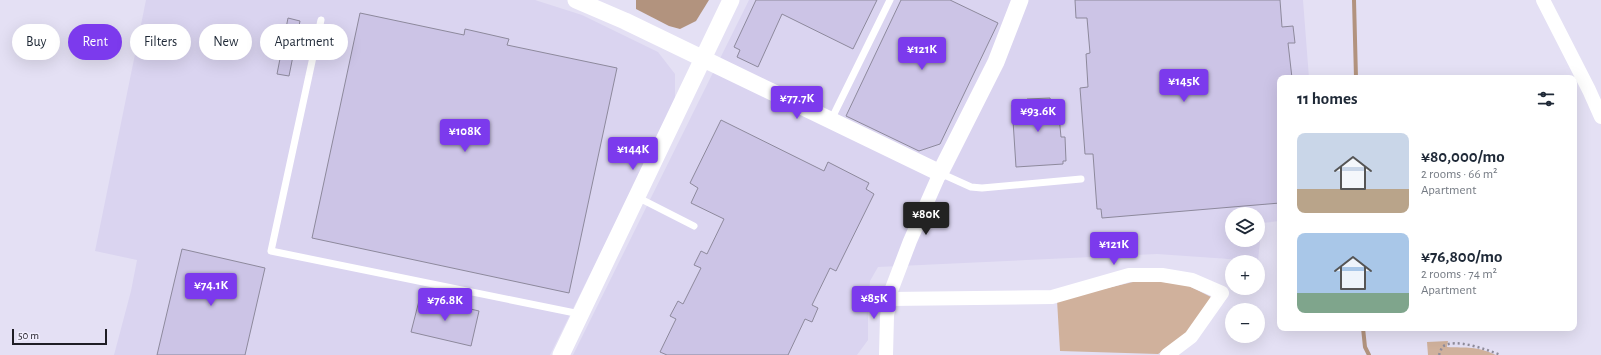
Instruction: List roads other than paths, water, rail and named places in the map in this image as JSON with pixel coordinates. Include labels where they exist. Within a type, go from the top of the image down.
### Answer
[{"type":"street","points":[[576,0],[625,21],[703,58],[940,173]]},
{"type":"street","points":[[561,355],[731,0]]},
{"type":"street","points":[[886,355],[887,316],[891,291],[910,241],[940,173],[996,62],[1020,0]]},
{"type":"street","points":[[1543,0],[1589,90],[1601,117]]},
{"type":"street","points":[[890,299],[1052,298],[1129,275],[1162,275],[1192,280],[1222,293],[1191,337],[1167,355]]},
{"type":"lane","points":[[831,121],[890,0]]},
{"type":"lane","points":[[321,20],[271,251],[581,314]]},
{"type":"lane","points":[[940,173],[971,187],[982,188],[1082,179]]},
{"type":"lane","points":[[637,197],[694,226]]},
{"type":"waterway","points":[[1354,0],[1356,75]]},
{"type":"waterway","points":[[1363,331],[1365,347],[1369,355]]}]
